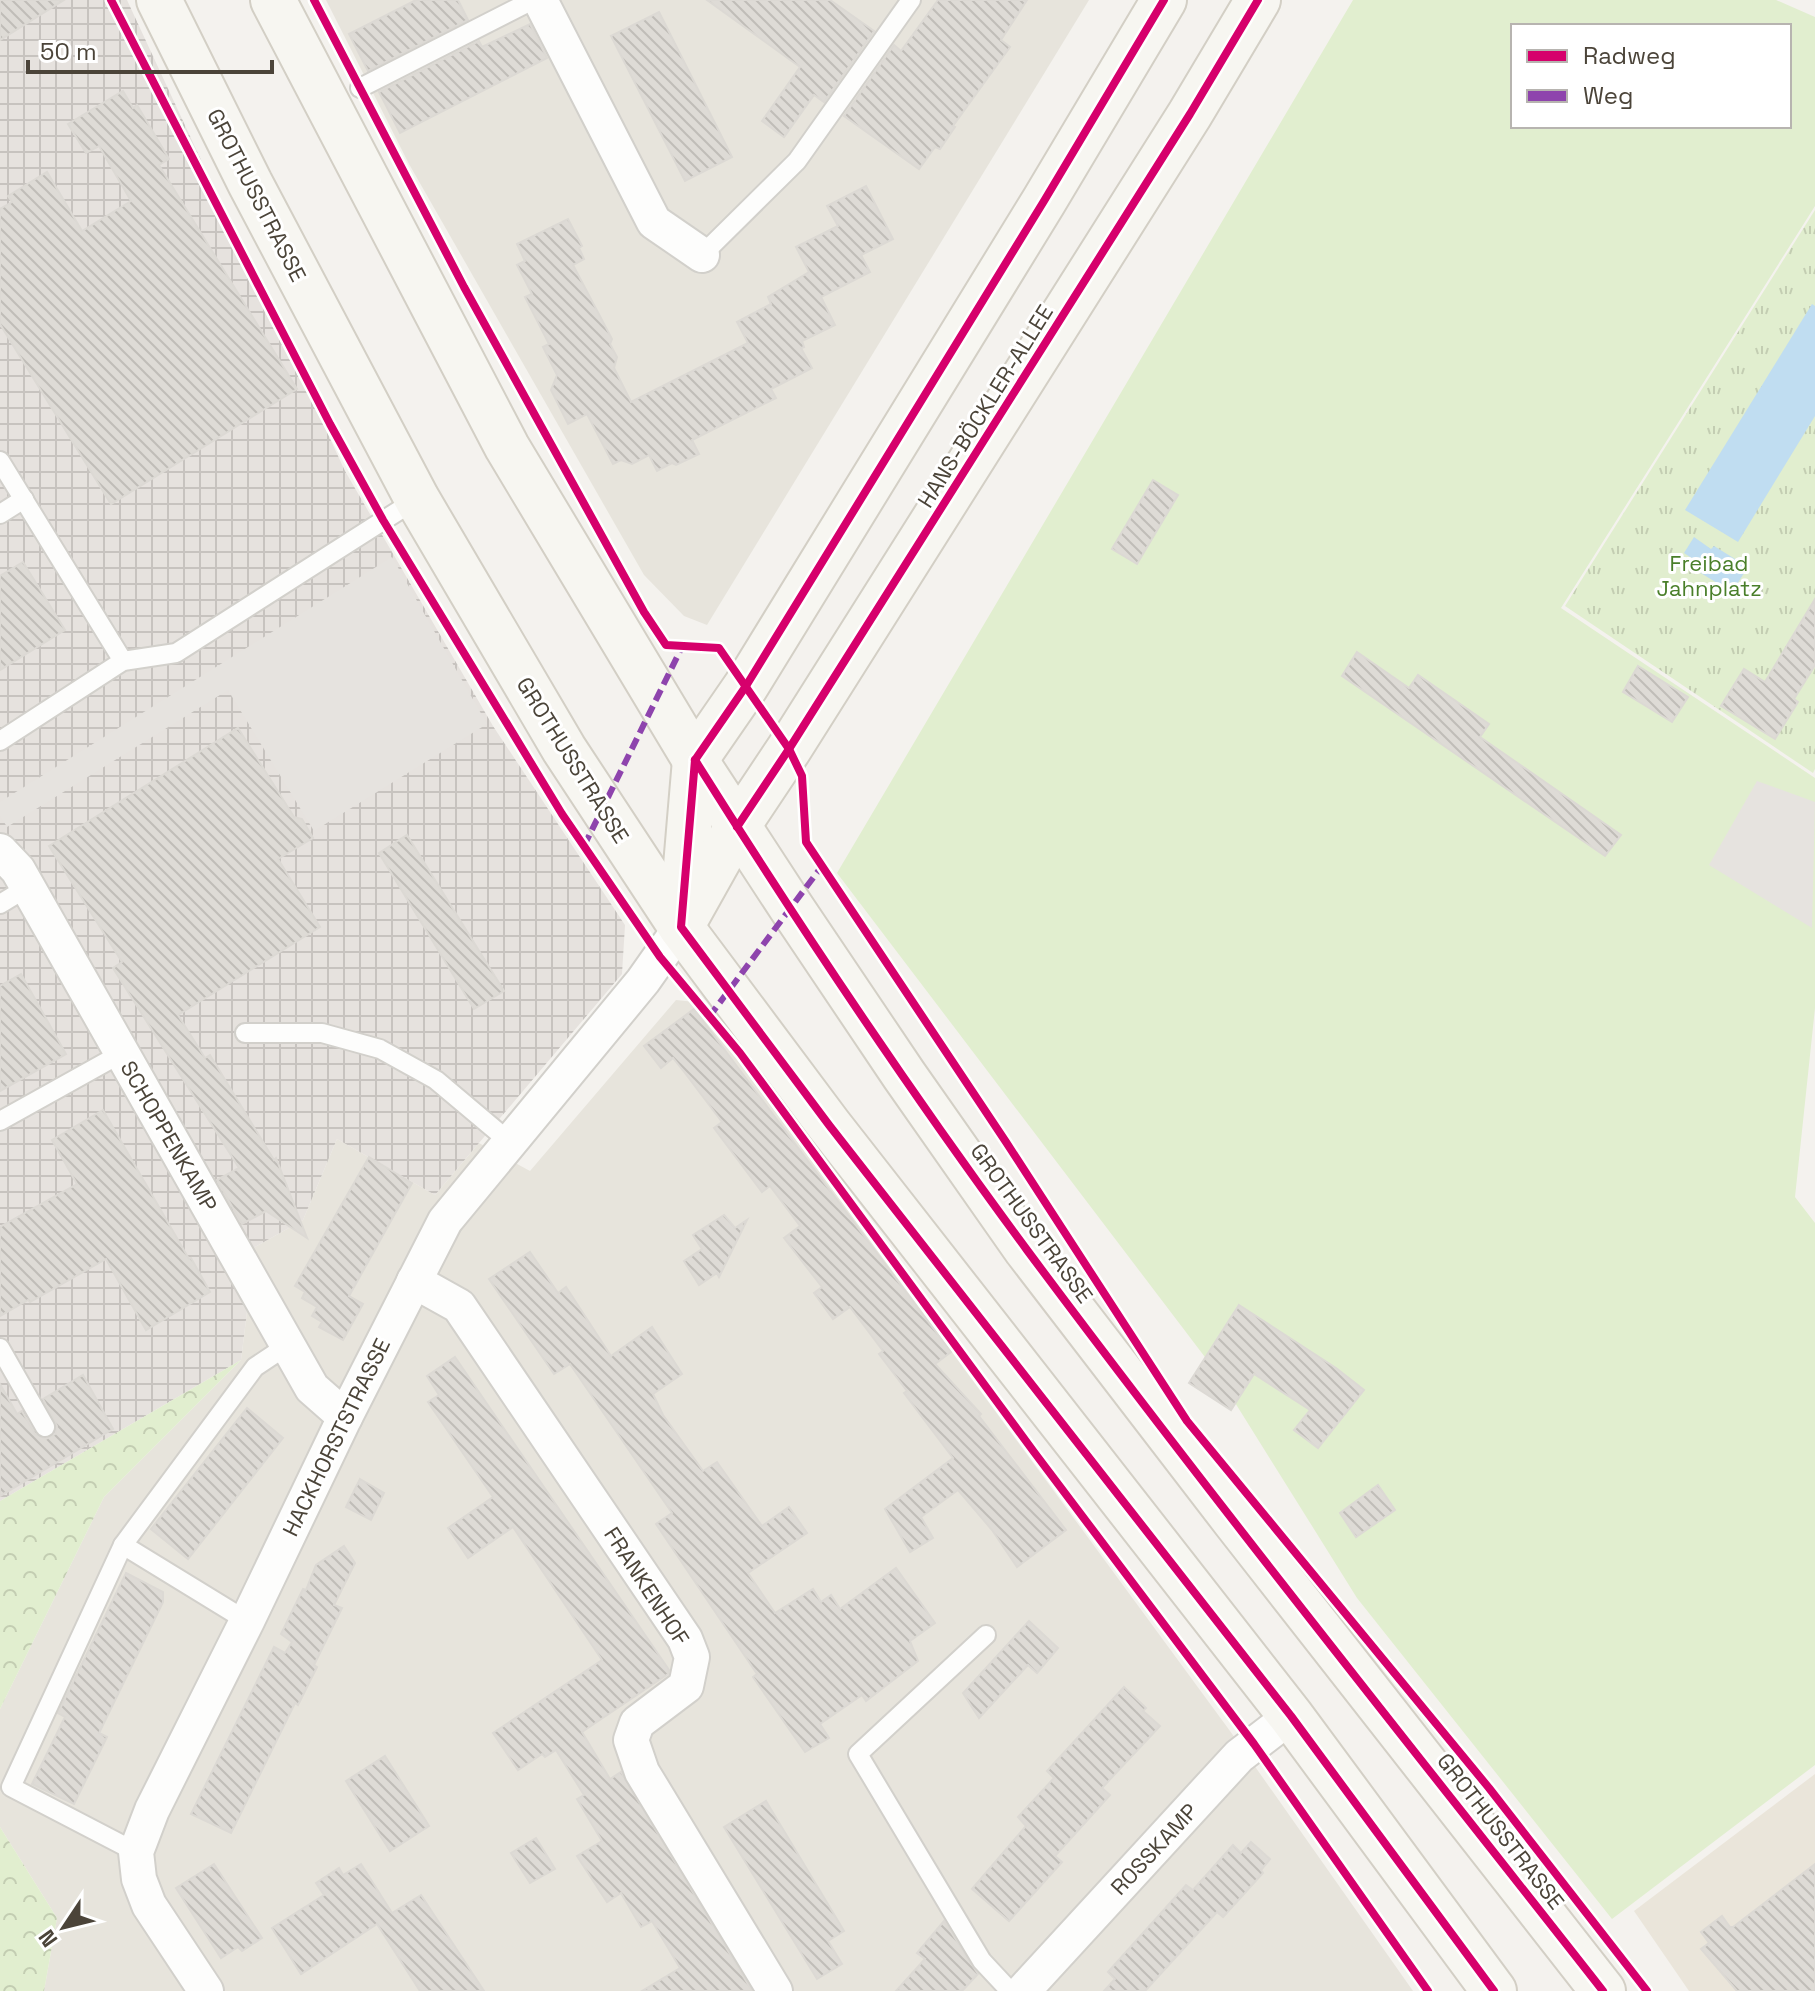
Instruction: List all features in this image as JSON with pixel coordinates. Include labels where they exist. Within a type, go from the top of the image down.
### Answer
[{"type":"main road","name":"GROTHUSSTRASSE","points":[[159,0],[257,197],[417,499],[564,749],[681,927],[829,1125],[1291,1716],[1494,1991]]},
{"type":"main road","name":"GROTHUSSTRASSE","points":[[273,0],[507,447],[737,827],[1026,1249],[1603,1991]]},
{"type":"main road","points":[[681,927],[695,760],[746,686],[1164,0]]},
{"type":"main road","name":"HANS-BÖCKLER-ALLEE","points":[[737,827],[1148,182],[1258,0]]},
{"type":"main road","name":"HACKHORSTSTRASSE","points":[[681,927],[737,827]]},
{"type":"street","points":[[540,0],[654,222],[702,255]]},
{"type":"street","name":"SCHOPPENKAMP","points":[[0,851],[18,870],[14,896],[122,1053],[312,1388],[345,1417]]},
{"type":"street","name":"HACKHORSTSTRASSE","points":[[136,1852],[152,1810],[445,1221],[643,981],[681,927]]},
{"type":"street","name":"FRANKENHOF","points":[[414,1281],[459,1306],[685,1639],[692,1657],[686,1686],[637,1723],[631,1740],[642,1772],[775,1991]]},
{"type":"street","name":"ROSSKAMP","points":[[1023,1991],[1239,1756],[1291,1716]]},
{"type":"street","points":[[136,1852],[139,1879],[149,1905],[206,1991]]},
{"type":"lane","points":[[360,88],[533,0]]},
{"type":"lane","points":[[702,255],[797,161],[911,0]]},
{"type":"lane","points":[[0,461],[123,661]]},
{"type":"lane","points":[[0,514],[24,499]]},
{"type":"lane","points":[[0,741],[123,661],[176,653],[417,499]]},
{"type":"lane","points":[[245,1033],[322,1033],[380,1049],[436,1080],[511,1143]]},
{"type":"lane","points":[[0,1121],[122,1053]]},
{"type":"lane","points":[[136,1852],[11,1787],[123,1545],[255,1367],[288,1345]]},
{"type":"lane","points":[[0,1348],[45,1427]]},
{"type":"lane","points":[[123,1545],[247,1621]]},
{"type":"lane","points":[[986,1635],[858,1754],[982,1961],[1010,1991]]},
{"type":"shaded area","points":[[0,0],[127,0],[345,471],[493,726],[625,925],[622,974],[435,1195],[337,1139],[303,1220],[255,1247],[241,1360],[0,1501]]},
{"type":"shaded area","points":[[326,0],[1089,0],[707,625],[684,616],[644,575],[409,164]]},
{"type":"shaded area","points":[[392,557],[487,724],[314,831],[228,690],[7,827],[0,815],[0,802]]},
{"type":"shaded area","points":[[1757,781],[1815,802],[1812,928],[1709,865]]},
{"type":"shaded area","points":[[676,1000],[695,1002],[1230,1731],[1413,1991],[44,1991],[57,1918],[0,1827],[0,1709],[104,1497],[241,1360],[255,1247],[303,1220],[337,1139],[435,1195],[479,1143],[530,1171]]},
{"type":"shaded area","points":[[1815,1774],[1815,1991],[1689,1991],[1634,1911]]},
{"type":"green space","points":[[1353,0],[1776,0],[1815,17],[1815,206],[1561,608],[1815,778],[1815,1008],[1795,1197],[1815,1223],[1815,1765],[1612,1919],[1357,1598],[1214,1369],[837,873]]},
{"type":"green space","name":"Freibad Jahnplatz","points":[[1815,210],[1815,769],[1813,773],[1565,606]]},
{"type":"green space","points":[[241,1360],[104,1497],[0,1709],[0,1501]]},
{"type":"green space","points":[[0,1827],[57,1918],[44,1991],[0,1991]]},
{"type":"water","points":[[1812,304],[1815,306],[1815,416],[1738,542],[1685,510]]},
{"type":"water","points":[[1694,537],[1748,567],[1732,592],[1699,572],[1702,565],[1684,553]]},
{"type":"building","points":[[0,0],[64,0],[0,40]]},
{"type":"building","points":[[416,0],[458,0],[468,20],[368,71],[349,34]]},
{"type":"building","points":[[707,0],[830,0],[874,31],[824,102],[814,95],[784,137],[762,121],[800,67]]},
{"type":"building","points":[[938,0],[1027,0],[1001,40],[1010,47],[940,149],[935,147],[919,169],[844,116],[894,45],[901,51]]},
{"type":"building","points":[[659,12],[732,157],[685,181],[611,36]]},
{"type":"building","points":[[530,24],[547,58],[400,133],[379,92],[479,41],[482,47]]},
{"type":"building","points":[[123,91],[133,108],[137,105],[169,159],[159,165],[297,389],[111,504],[0,324],[0,209],[12,202],[8,196],[47,172],[82,231],[131,201],[99,146],[86,153],[68,124]]},
{"type":"building","points":[[866,186],[893,239],[861,255],[870,272],[821,297],[835,325],[802,341],[804,347],[801,348],[812,368],[771,389],[776,398],[692,440],[699,454],[657,471],[649,455],[632,464],[621,460],[613,464],[587,414],[568,424],[551,390],[557,375],[543,347],[549,344],[525,297],[532,294],[517,265],[525,261],[517,244],[568,219],[582,246],[579,248],[584,259],[573,265],[612,339],[610,344],[617,357],[614,368],[631,402],[748,343],[737,322],[771,304],[768,297],[809,272],[796,247],[838,226],[827,206]]},
{"type":"building","points":[[1153,480],[1178,495],[1137,564],[1112,549]]},
{"type":"building","points":[[23,562],[65,630],[0,670],[0,576]]},
{"type":"building","points":[[1815,599],[1815,665],[1794,699],[1798,702],[1775,739],[1721,706],[1744,669],[1765,682]]},
{"type":"building","points":[[1357,652],[1409,688],[1418,675],[1489,724],[1480,737],[1621,835],[1605,856],[1342,676]]},
{"type":"building","points":[[1638,666],[1688,697],[1672,722],[1623,692]]},
{"type":"building","points":[[238,728],[294,817],[302,819],[313,838],[278,859],[320,927],[178,1015],[205,1058],[210,1055],[274,1160],[276,1158],[307,1238],[266,1211],[242,1224],[217,1180],[239,1168],[113,968],[122,962],[49,846]]},
{"type":"building","points":[[407,835],[504,991],[474,1009],[379,853]]},
{"type":"building","points":[[21,974],[66,1054],[0,1091],[0,986]]},
{"type":"building","points":[[694,1009],[951,1352],[935,1364],[981,1414],[979,1416],[1066,1530],[1017,1567],[992,1530],[958,1490],[921,1517],[933,1538],[910,1552],[885,1509],[953,1458],[904,1393],[907,1391],[879,1354],[883,1351],[850,1307],[833,1319],[814,1293],[822,1287],[784,1238],[800,1226],[770,1186],[762,1192],[714,1128],[722,1122],[673,1058],[661,1068],[644,1046]]},
{"type":"building","points":[[103,1110],[210,1292],[146,1330],[106,1259],[0,1316],[0,1227],[77,1184],[52,1140]]},
{"type":"building","points":[[369,1157],[412,1183],[349,1296],[363,1304],[343,1340],[319,1327],[322,1322],[312,1316],[317,1307],[302,1298],[305,1292],[295,1286]]},
{"type":"building","points":[[724,1215],[735,1228],[747,1220],[719,1277],[717,1273],[699,1285],[684,1261],[702,1249],[693,1235]]},
{"type":"building","points":[[530,1252],[558,1293],[566,1287],[611,1356],[652,1327],[682,1374],[653,1394],[663,1415],[703,1471],[717,1462],[762,1526],[789,1507],[807,1533],[748,1573],[775,1613],[813,1589],[821,1602],[831,1595],[840,1609],[896,1568],[935,1623],[910,1641],[918,1661],[866,1701],[862,1695],[820,1724],[829,1738],[805,1752],[753,1677],[757,1674],[656,1524],[672,1513],[570,1364],[554,1374],[489,1279]]},
{"type":"building","points":[[1239,1305],[1336,1368],[1364,1390],[1318,1448],[1294,1430],[1310,1410],[1254,1374],[1231,1410],[1189,1383]]},
{"type":"building","points":[[455,1357],[669,1670],[668,1674],[582,1732],[610,1779],[621,1772],[752,1991],[642,1991],[680,1968],[652,1921],[641,1927],[621,1893],[607,1902],[577,1856],[602,1841],[577,1799],[584,1795],[556,1750],[545,1757],[542,1754],[518,1770],[493,1733],[602,1660],[513,1527],[468,1558],[448,1528],[493,1497],[428,1402],[439,1395],[427,1376]]},
{"type":"building","points":[[83,1375],[113,1429],[0,1496],[0,1384],[17,1414],[22,1411],[35,1434],[46,1439],[55,1434],[57,1426],[43,1399]]},
{"type":"building","points":[[247,1408],[283,1438],[188,1559],[151,1529]]},
{"type":"building","points":[[360,1479],[384,1493],[371,1520],[346,1507]]},
{"type":"building","points":[[1378,1485],[1395,1510],[1356,1537],[1340,1513]]},
{"type":"building","points":[[344,1546],[355,1563],[334,1605],[342,1608],[314,1665],[317,1667],[298,1705],[295,1703],[231,1833],[191,1814],[274,1647],[285,1653],[292,1642],[281,1634],[316,1565]]},
{"type":"building","points":[[126,1573],[163,1592],[163,1602],[99,1733],[107,1737],[74,1804],[32,1784],[65,1717],[58,1713]]},
{"type":"building","points":[[1029,1621],[1058,1648],[1037,1673],[1028,1665],[979,1718],[963,1693]]},
{"type":"building","points":[[1124,1687],[1160,1726],[1102,1788],[1110,1795],[1055,1856],[1062,1862],[1009,1921],[972,1889],[1026,1826],[1018,1817],[1054,1778],[1047,1771]]},
{"type":"building","points":[[385,1756],[429,1826],[390,1851],[346,1781]]},
{"type":"building","points":[[766,1801],[844,1931],[828,1941],[842,1964],[817,1979],[724,1827]]},
{"type":"building","points":[[536,1838],[555,1869],[530,1883],[511,1853]]},
{"type":"building","points":[[1251,1842],[1270,1859],[1261,1870],[1263,1873],[1223,1917],[1217,1912],[1145,1991],[1104,1991],[1115,1979],[1108,1972],[1186,1885],[1193,1890],[1233,1845],[1241,1853]]},
{"type":"building","points":[[214,1864],[262,1938],[242,1951],[238,1947],[221,1958],[176,1888]]},
{"type":"building","points":[[361,1864],[392,1913],[421,1895],[484,1991],[420,1991],[377,1924],[301,1974],[272,1928],[324,1895],[316,1883],[339,1868],[343,1875]]},
{"type":"building","points":[[1815,1864],[1815,1991],[1737,1991],[1701,1949],[1709,1943],[1701,1932],[1722,1916],[1733,1927]]},
{"type":"building","points":[[944,1921],[978,1974],[962,1991],[896,1991],[925,1959],[917,1953]]},
{"type":"marked path","points":[[584,846],[682,647]]},
{"type":"marked path","points":[[709,1017],[822,866]]},
{"type":"cycle path","points":[[111,0],[330,424],[383,520],[562,814],[660,957],[740,1053],[1254,1744],[1428,1991]]},
{"type":"cycle path","points":[[314,0],[464,287],[644,612],[666,645],[719,648],[789,749],[802,776],[806,842],[1187,1421],[1489,1788],[1647,1991]]},
{"type":"cycle path","points":[[695,760],[746,686],[1164,0]]},
{"type":"cycle path","points":[[737,827],[1190,114],[1258,0]]},
{"type":"cycle path","points":[[695,760],[856,1008],[1027,1250],[1241,1530],[1603,1991]]},
{"type":"cycle path","points":[[695,760],[681,927],[829,1125],[1291,1716],[1494,1991]]}]
